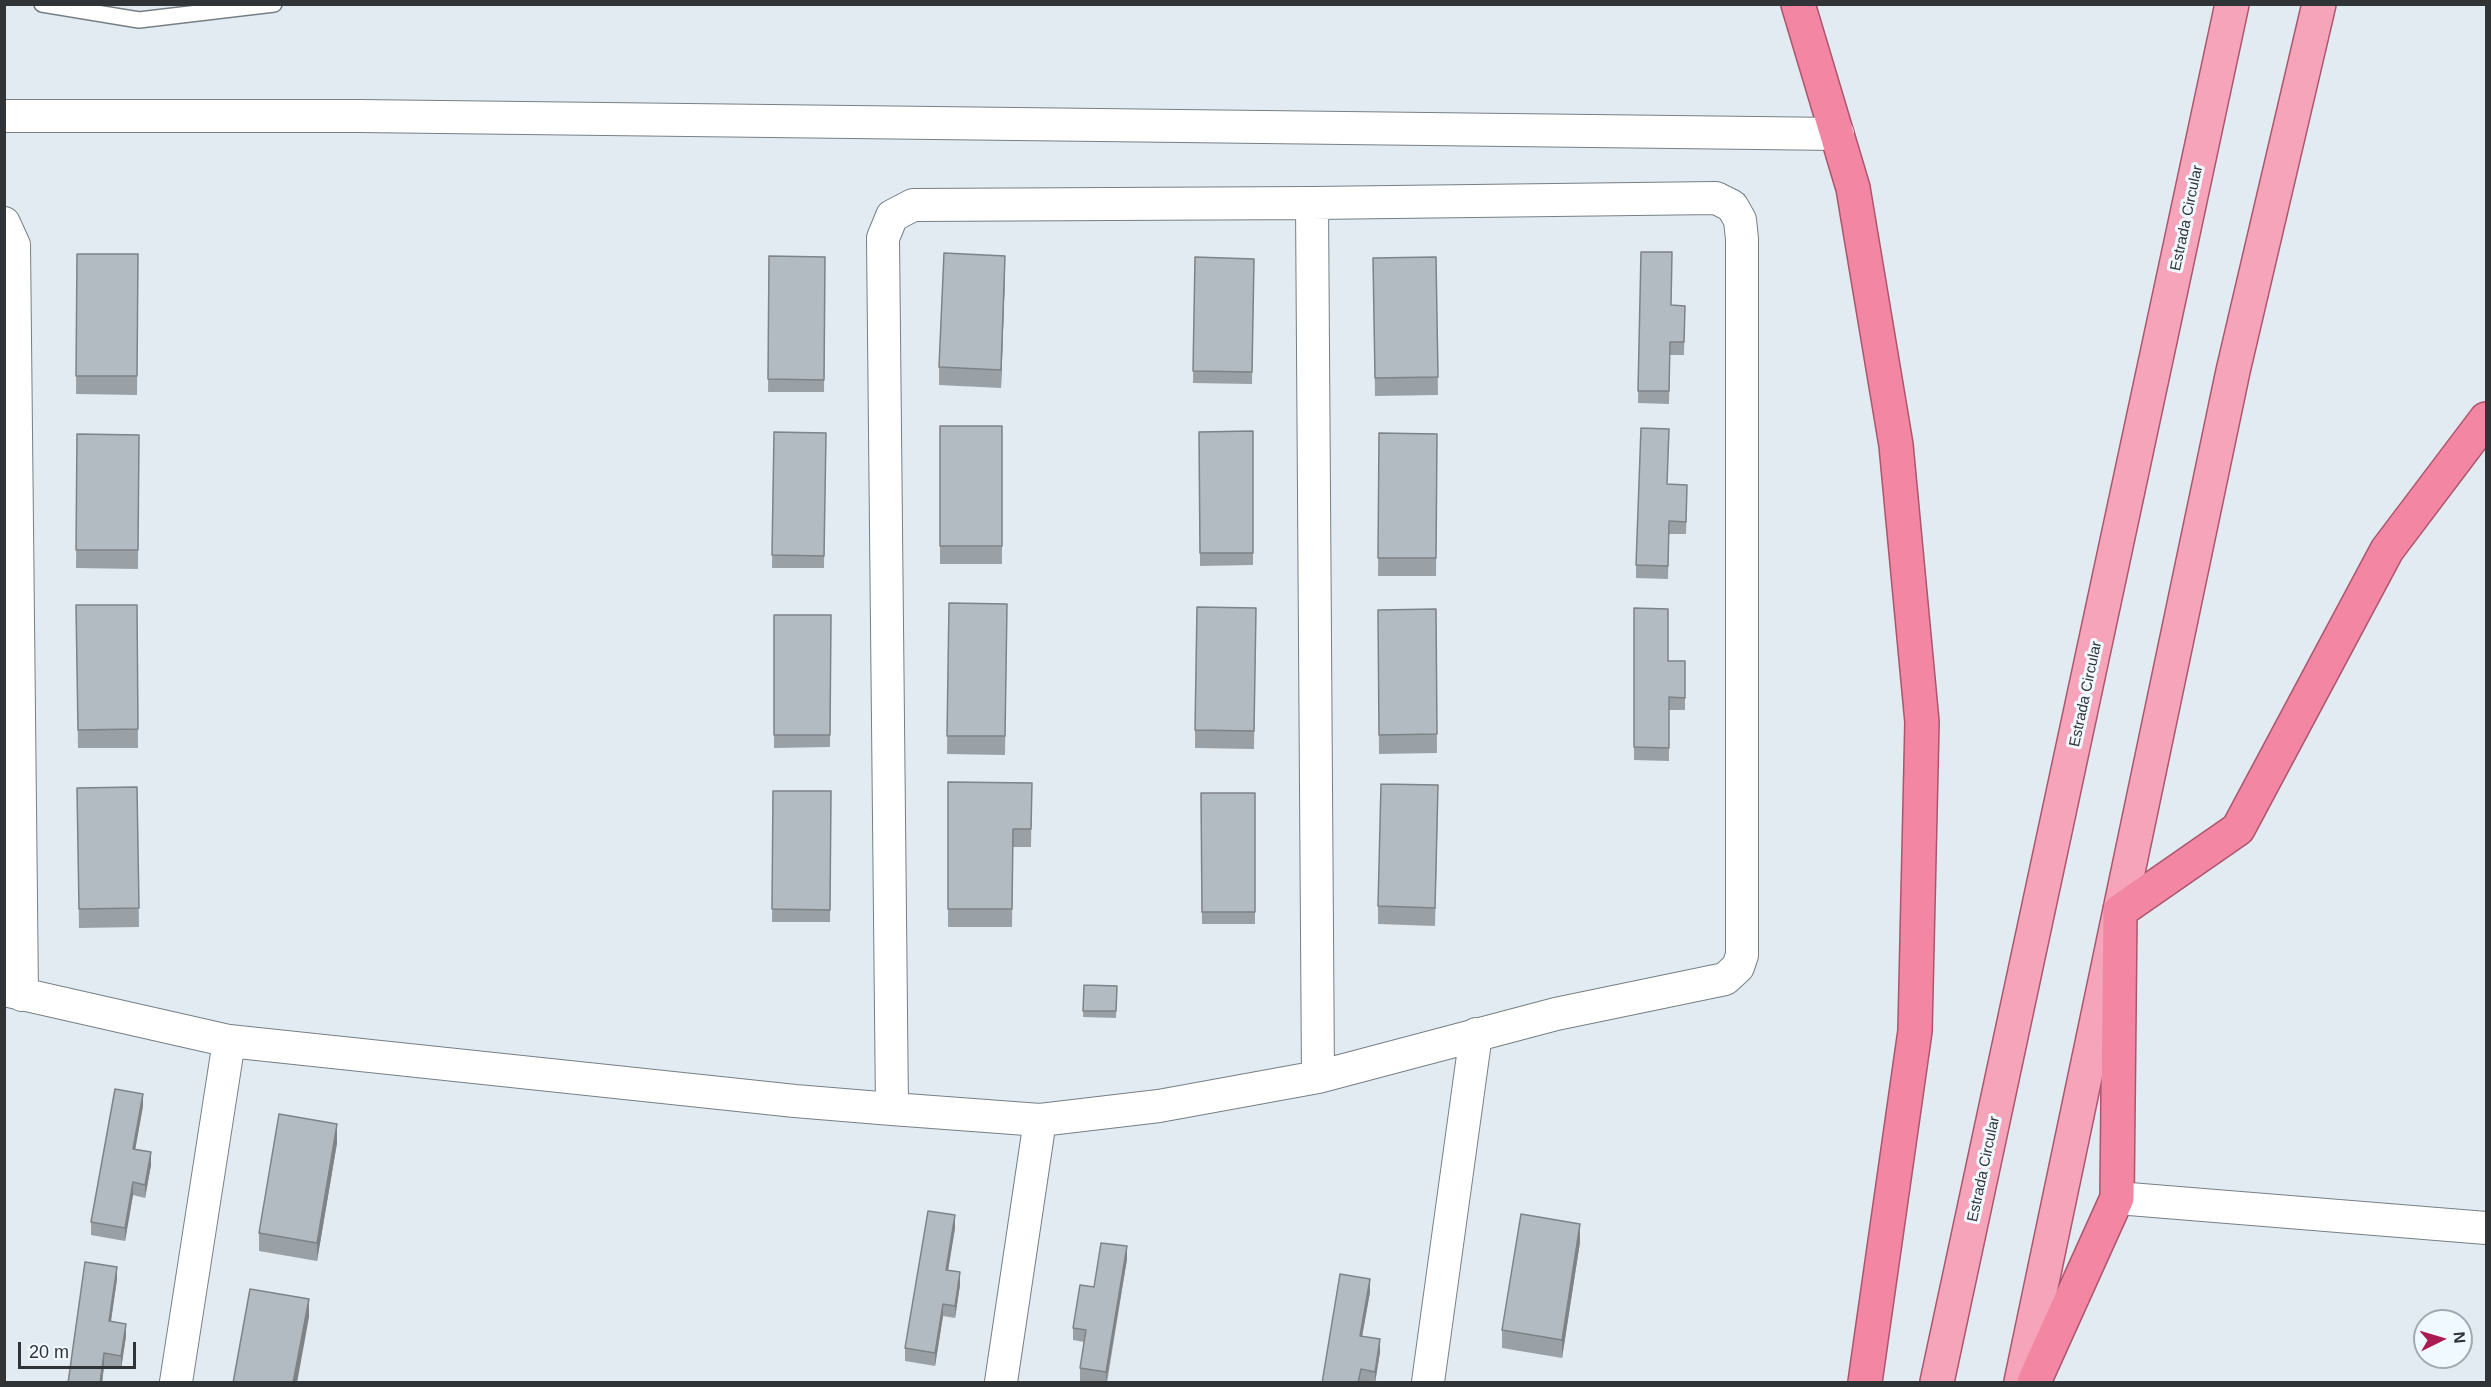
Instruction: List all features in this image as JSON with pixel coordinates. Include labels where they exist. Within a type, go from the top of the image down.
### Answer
[{"type":"highway","points":[[1798,4],[1853,188],[1896,445],[1922,722],[1915,1031],[1864,1383]]},
{"type":"highway","points":[[2034,1383],[2117,1198],[2120,911],[2238,829],[2387,550],[2487,419]]},
{"type":"main road","name":"Estrada Circular","points":[[1937,1383],[2232,4]]},
{"type":"main road","points":[[2021,1383],[2233,371],[2319,4]]},
{"type":"street","points":[[4,116],[370,116],[1838,134]]},
{"type":"street","points":[[4,223],[14,245],[13,992],[229,1041],[795,1101],[892,1109],[1040,1120],[1159,1106],[1318,1077],[1556,1014],[1725,979],[1738,967],[1742,955],[1742,238],[1740,220],[1732,206],[1716,198],[914,205],[892,216],[883,238],[892,1109]]},
{"type":"street","points":[[1312,203],[1318,1077]]},
{"type":"street","points":[[1428,1383],[1476,1034]]},
{"type":"street","points":[[176,1383],[229,1041]]},
{"type":"street","points":[[1001,1383],[1040,1120]]},
{"type":"street","points":[[2117,1198],[2487,1228]]},
{"type":"lane","points":[[42,4],[139,20],[274,4]]},
{"type":"building","points":[[1641,252],[1672,252],[1671,305],[1685,306],[1684,342],[1670,342],[1669,391],[1638,391]]},
{"type":"building","points":[[944,253],[1005,256],[1001,370],[939,367]]},
{"type":"building","points":[[77,254],[138,254],[137,376],[76,376]]},
{"type":"building","points":[[769,256],[825,257],[824,380],[768,379]]},
{"type":"building","points":[[1195,257],[1254,259],[1252,372],[1193,371]]},
{"type":"building","points":[[1436,257],[1438,377],[1375,378],[1373,258]]},
{"type":"building","points":[[940,426],[1002,426],[1002,546],[940,546]]},
{"type":"building","points":[[1641,428],[1669,429],[1667,484],[1687,485],[1686,522],[1669,521],[1668,566],[1636,565]]},
{"type":"building","points":[[1253,431],[1253,553],[1200,553],[1199,432]]},
{"type":"building","points":[[774,432],[826,433],[824,556],[772,555]]},
{"type":"building","points":[[1379,433],[1437,434],[1436,558],[1378,558]]},
{"type":"building","points":[[77,434],[139,435],[138,550],[76,550]]},
{"type":"building","points":[[949,603],[1007,604],[1005,736],[947,736]]},
{"type":"building","points":[[76,605],[137,605],[138,729],[78,730]]},
{"type":"building","points":[[1197,607],[1256,608],[1254,731],[1195,730]]},
{"type":"building","points":[[1634,608],[1668,609],[1668,661],[1685,661],[1685,698],[1669,697],[1669,748],[1634,747]]},
{"type":"building","points":[[1436,609],[1437,734],[1379,735],[1378,610]]},
{"type":"building","points":[[774,615],[831,615],[830,735],[774,735]]},
{"type":"building","points":[[948,782],[1032,783],[1031,829],[1013,829],[1012,909],[948,909]]},
{"type":"building","points":[[1381,784],[1438,785],[1435,908],[1378,906]]},
{"type":"building","points":[[137,787],[139,908],[79,909],[77,788]]},
{"type":"building","points":[[773,791],[831,791],[830,910],[772,909]]},
{"type":"building","points":[[1201,793],[1255,793],[1255,912],[1202,912]]},
{"type":"building","points":[[1084,985],[1117,986],[1116,1011],[1083,1011]]},
{"type":"building","points":[[115,1089],[143,1094],[133,1149],[151,1152],[145,1185],[133,1182],[125,1228],[91,1222]]},
{"type":"building","points":[[279,1114],[337,1124],[317,1243],[259,1233]]},
{"type":"building","points":[[928,1211],[955,1215],[946,1270],[960,1272],[955,1306],[943,1304],[935,1353],[905,1348]]},
{"type":"building","points":[[1521,1214],[1580,1224],[1562,1340],[1502,1330]]},
{"type":"building","points":[[1101,1243],[1127,1246],[1106,1372],[1080,1368],[1086,1330],[1073,1328],[1080,1285],[1094,1287]]},
{"type":"building","points":[[85,1262],[117,1267],[109,1321],[126,1324],[121,1356],[104,1353],[100,1383],[68,1383]]},
{"type":"building","points":[[1340,1274],[1370,1279],[1360,1336],[1380,1339],[1375,1372],[1361,1369],[1358,1383],[1322,1383]]},
{"type":"building","points":[[250,1289],[309,1299],[293,1383],[233,1383]]}]
